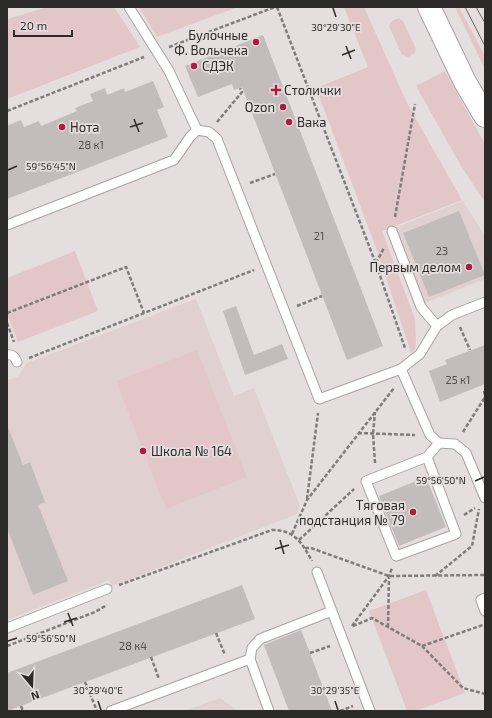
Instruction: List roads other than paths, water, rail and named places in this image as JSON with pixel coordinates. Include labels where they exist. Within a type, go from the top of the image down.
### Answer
[{"type":"main road","points":[[429,7],[465,82],[485,116]]},
{"type":"lane","points":[[129,7],[169,71],[197,130]]},
{"type":"lane","points":[[197,130],[209,132],[217,140],[319,399],[403,372],[420,354],[437,326],[452,315],[485,302]]},
{"type":"lane","points":[[7,225],[174,160],[190,136],[197,130]]},
{"type":"lane","points":[[392,231],[422,307],[437,326]]},
{"type":"lane","points":[[7,355],[10,354],[15,357],[17,362]]},
{"type":"lane","points":[[403,372],[430,435],[439,443],[455,444],[466,453],[483,501]]},
{"type":"lane","points":[[426,457],[456,534],[396,556],[366,481],[426,457],[439,443]]},
{"type":"lane","points":[[318,572],[370,711]]},
{"type":"lane","points":[[7,628],[107,589]]},
{"type":"lane","points":[[485,598],[481,600],[485,611]]},
{"type":"lane","points":[[269,711],[250,659],[252,648],[260,639],[332,611]]},
{"type":"lane","points":[[111,711],[250,659]]},
{"type":"tram line","points":[[465,7],[485,46]]},
{"type":"tram line","points":[[476,7],[485,23]]},
{"type":"place","name":"Булочные Ф. Вольчека","points":[[256,42]]},
{"type":"place","name":"СДЭК","points":[[194,66]]},
{"type":"place","name":"Столички","points":[[276,90]]},
{"type":"place","name":"Ozon","points":[[283,107]]},
{"type":"place","name":"Вака","points":[[289,122]]},
{"type":"place","name":"Нота","points":[[62,127]]},
{"type":"place","name":"Первым делом","points":[[469,267]]},
{"type":"place","name":"Школа № 164","points":[[143,451]]},
{"type":"place","name":"Тяговая подстанция № 79","points":[[413,512]]}]
